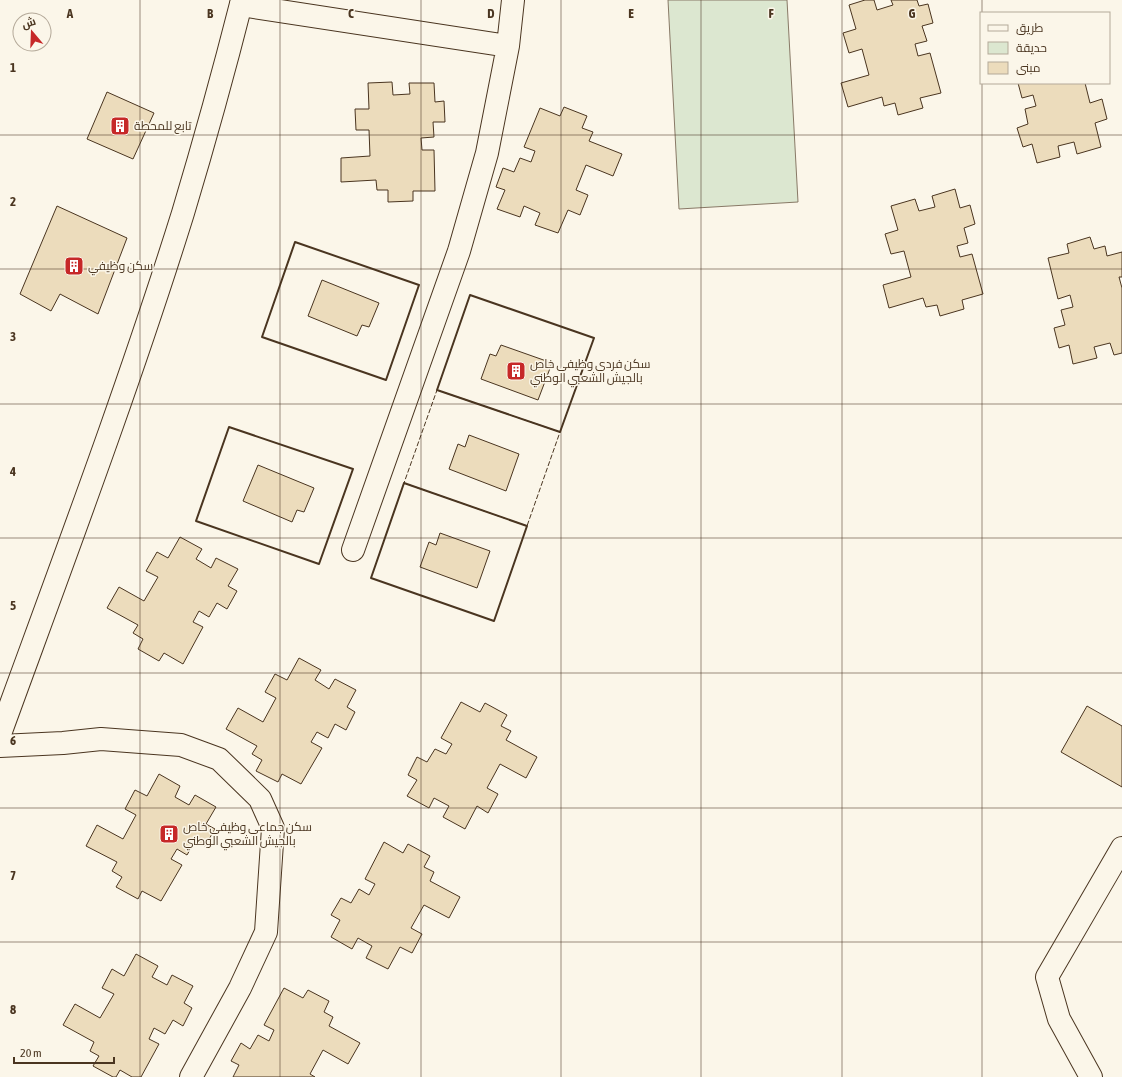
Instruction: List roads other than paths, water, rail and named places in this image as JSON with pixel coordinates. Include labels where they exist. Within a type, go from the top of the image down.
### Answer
[{"type":"street","points":[[354,550],[459,251],[486,153],[508,46],[513,0]]},
{"type":"street","points":[[0,734],[92,481],[180,221],[242,3],[508,46]]},
{"type":"street","points":[[0,746],[62,743],[101,739],[181,745],[219,759],[260,800],[274,828],[266,932],[240,988],[191,1077]]},
{"type":"street","points":[[1091,1077],[1059,1019],[1047,977],[1122,848]]},
{"type":"place","name":"تابع للمحطة","points":[[120,126]]},
{"type":"place","name":"سكن وظيفي","points":[[74,266]]},
{"type":"place","name":"سكن فردي وظيفي خاص بالجيش الشعبي الوطني","points":[[516,371]]},
{"type":"place","name":"سكن جماعي وظيفي خاص بالجيش الشعبي الوطني","points":[[169,834]]}]
